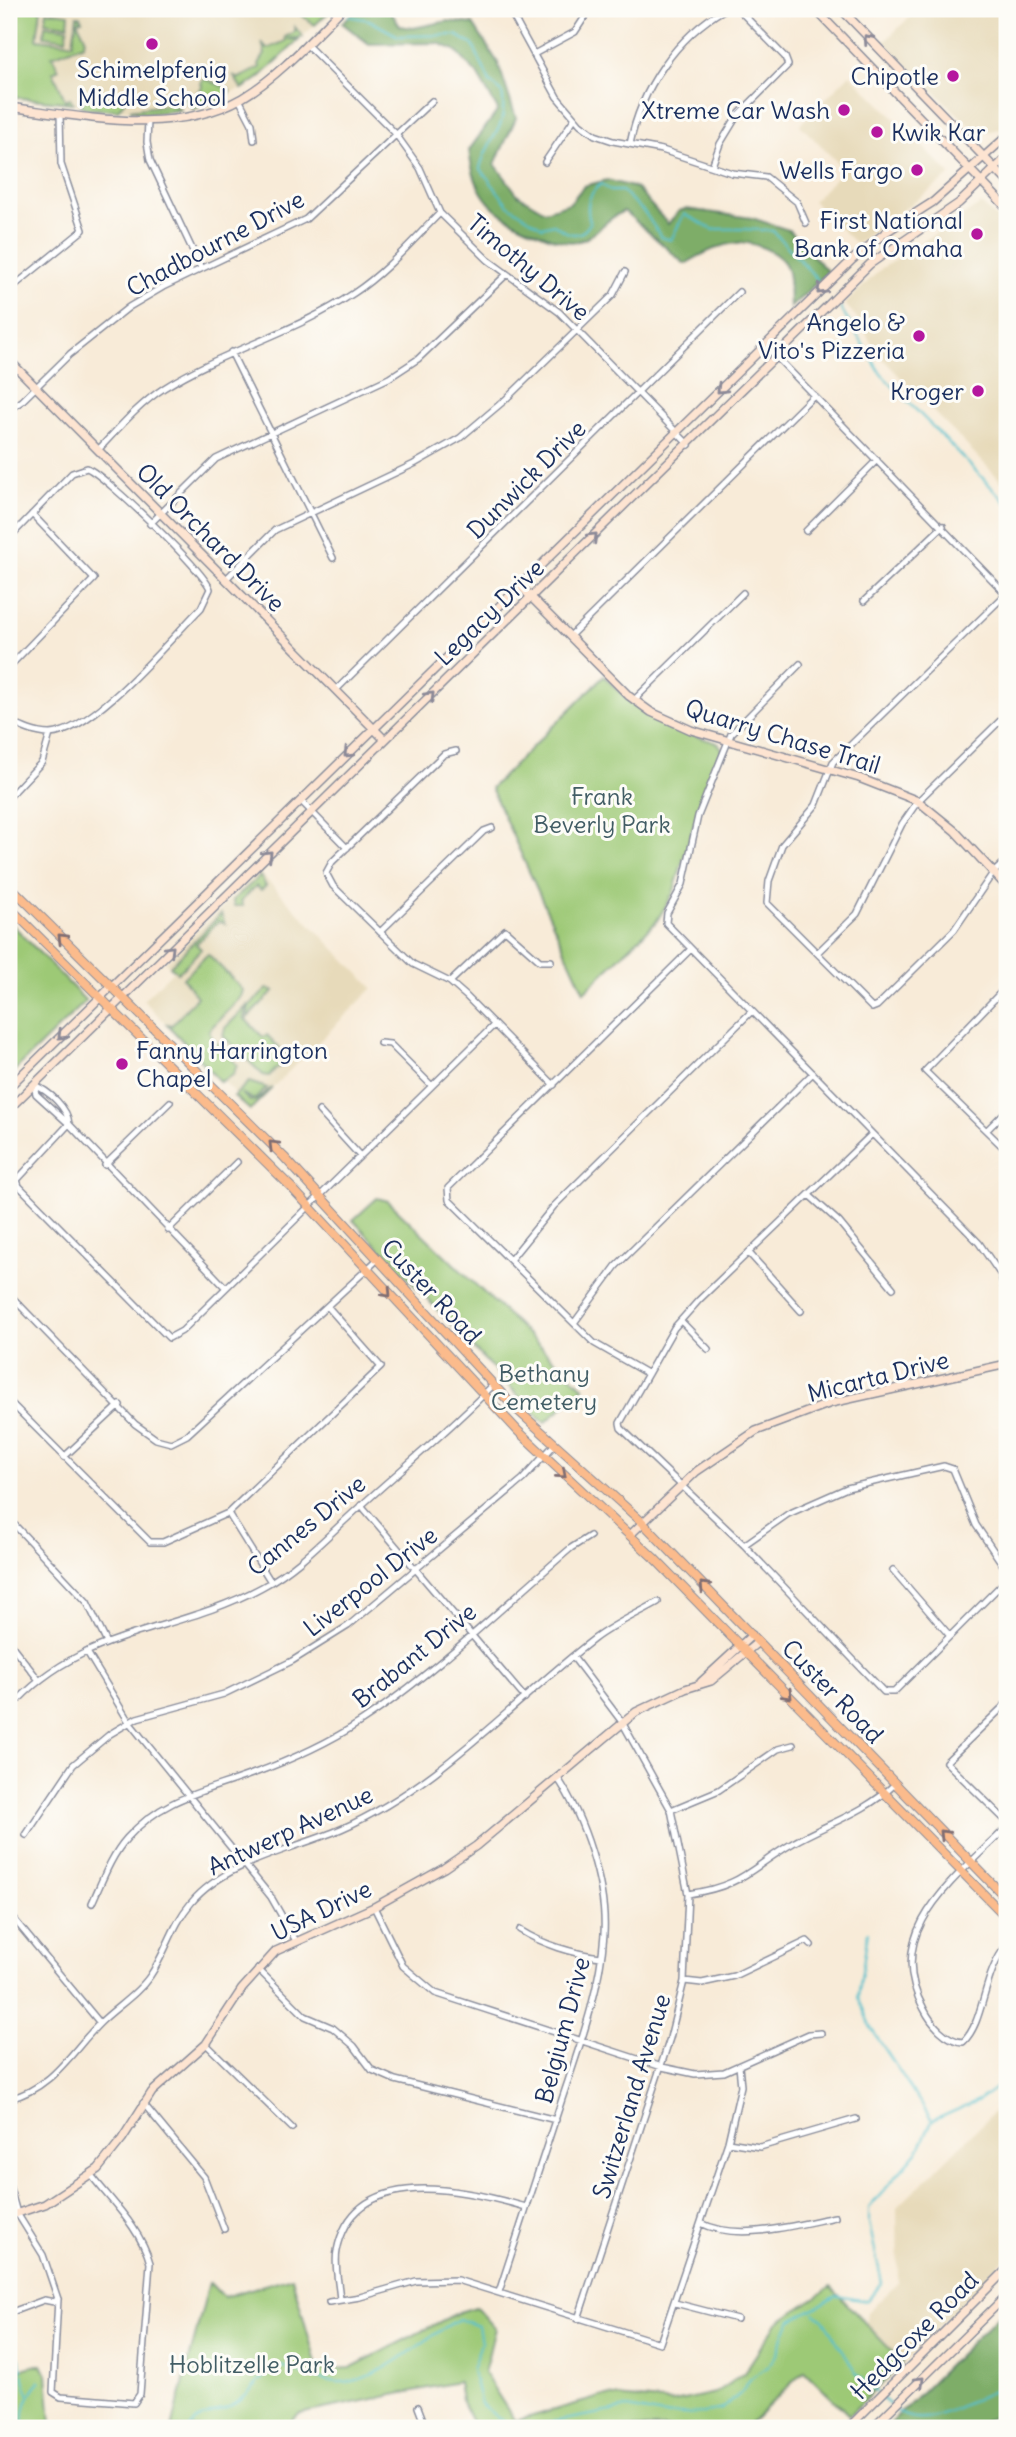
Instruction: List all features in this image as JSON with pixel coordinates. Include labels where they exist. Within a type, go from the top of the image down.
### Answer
[{"type":"main road","points":[[9,107],[148,121],[204,113],[239,99],[267,80],[342,9]]},
{"type":"main road","points":[[815,9],[891,91],[1007,208]]},
{"type":"main road","points":[[841,9],[1007,181]]},
{"type":"main road","points":[[891,91],[906,79]]},
{"type":"main road","name":"Legacy Drive","points":[[9,1087],[852,260],[886,232],[933,202],[970,172],[1007,136]]},
{"type":"main road","name":"Legacy Drive","points":[[9,1110],[111,1007],[689,445],[870,264],[941,217],[1007,157]]},
{"type":"main road","points":[[886,232],[895,245]]},
{"type":"main road","name":"Old Orchard Drive","points":[[9,360],[385,740]]},
{"type":"main road","name":"Quarry Chase Trail","points":[[520,586],[635,699],[671,722],[874,783],[918,801],[955,831],[1007,887]]},
{"type":"main road","name":"Custer Road","points":[[9,885],[285,1157],[493,1385],[642,1522],[1007,1899]]},
{"type":"main road","points":[[207,891],[219,903]]},
{"type":"main road","name":"Custer Road","points":[[9,907],[309,1205],[483,1396],[544,1458],[630,1535],[1007,1918]]},
{"type":"main road","points":[[23,920],[33,909]]},
{"type":"main road","points":[[23,1073],[34,1084]]},
{"type":"main road","points":[[211,1107],[222,1096]]},
{"type":"main road","name":"Micarta Drive","points":[[630,1535],[681,1484],[756,1432],[831,1403],[1007,1364]]},
{"type":"main road","name":"USA Drive","points":[[698,1685],[752,1635]]},
{"type":"main road","name":"USA Drive","points":[[13,2214],[45,2204],[90,2175],[115,2150],[144,2103],[170,2074],[206,2045],[258,1969],[276,1951],[374,1907],[476,1846],[622,1722],[657,1700],[727,1671],[758,1642]]},
{"type":"main road","name":"Hedgcoxe Road","points":[[848,2428],[1007,2269]]},
{"type":"main road","name":"Hedgcoxe Road","points":[[875,2425],[1007,2295]]},
{"type":"main road","points":[[962,2314],[975,2327]]},
{"type":"street","points":[[509,9],[557,97],[574,119],[596,135],[662,150],[732,173],[758,174],[776,182],[797,202],[806,223]]},
{"type":"street","points":[[534,54],[575,32],[590,9]]},
{"type":"street","points":[[630,144],[640,105],[660,71],[701,26],[725,9]]},
{"type":"street","points":[[712,166],[720,144],[737,116],[788,65],[785,57],[738,9]]},
{"type":"street","name":"Timothy Drive","points":[[306,44],[395,133],[425,178],[440,213],[506,275],[551,304],[689,445]]},
{"type":"street","points":[[239,99],[252,124],[254,140]]},
{"type":"street","name":"Chadbourne Drive","points":[[9,410],[101,328],[163,287],[306,219],[432,101]]},
{"type":"street","points":[[9,290],[83,230],[61,164],[60,113]]},
{"type":"street","points":[[545,162],[574,119]]},
{"type":"street","points":[[148,121],[150,160],[201,268]]},
{"type":"street","points":[[98,450],[150,398],[231,352],[328,309],[355,293],[440,213]]},
{"type":"street","points":[[226,579],[264,538],[310,512],[414,464],[460,438],[578,331],[618,289],[625,272]]},
{"type":"street","points":[[150,524],[216,459],[270,431],[389,378],[418,359],[506,275]]},
{"type":"street","name":"Dunwick Drive","points":[[336,690],[739,292]]},
{"type":"street","points":[[765,345],[1006,594],[833,762],[816,805],[782,845],[769,881],[767,903],[872,1008],[954,930],[993,873],[1007,860]]},
{"type":"street","points":[[231,352],[333,558]]},
{"type":"street","points":[[570,636],[814,395]]},
{"type":"street","points":[[806,531],[877,460]]},
{"type":"street","points":[[9,538],[72,473],[83,467],[93,471],[150,524],[201,573],[210,589],[201,608],[93,716],[73,728],[50,734],[9,721]]},
{"type":"street","points":[[9,667],[94,582],[94,576],[32,514]]},
{"type":"street","points":[[864,601],[943,526]]},
{"type":"street","points":[[635,699],[743,593]]},
{"type":"street","points":[[800,664],[740,723],[728,741],[698,816],[680,895],[665,920],[979,1243],[1001,1275],[1007,1301]]},
{"type":"street","points":[[817,953],[857,914],[902,824],[918,801],[1007,714]]},
{"type":"street","points":[[9,797],[42,762],[50,734]]},
{"type":"street","points":[[456,751],[444,754],[328,867],[326,873],[333,886],[413,964],[450,982],[554,1085]]},
{"type":"street","points":[[301,801],[347,848]]},
{"type":"street","points":[[380,932],[484,831],[492,828]]},
{"type":"street","points":[[450,982],[505,930],[540,961],[551,961]]},
{"type":"street","points":[[648,1374],[594,1343],[449,1200],[447,1192],[691,949]]},
{"type":"street","points":[[1007,986],[925,1071],[1007,1151]]},
{"type":"street","points":[[510,1260],[554,1206],[752,1011]]},
{"type":"street","points":[[69,1124],[17,1180],[23,1192],[169,1338],[182,1331],[494,1025]]},
{"type":"street","points":[[380,1043],[390,1044],[431,1085]]},
{"type":"street","points":[[574,1322],[616,1266],[813,1073]]},
{"type":"street","points":[[34,1084],[36,1094],[69,1124],[105,1165],[225,1287]]},
{"type":"street","points":[[105,1165],[170,1102]]},
{"type":"street","points":[[987,1130],[1007,1110]]},
{"type":"street","points":[[318,1111],[360,1156]]},
{"type":"street","points":[[872,1134],[681,1321],[620,1423],[621,1428],[744,1545],[884,1692],[891,1692],[1007,1578]]},
{"type":"street","points":[[168,1230],[237,1162]]},
{"type":"street","points":[[810,1196],[857,1242],[893,1288]]},
{"type":"street","points":[[749,1254],[801,1311]]},
{"type":"street","points":[[9,1294],[120,1405],[135,1424],[156,1438],[171,1443],[177,1441],[328,1307],[377,1260]]},
{"type":"street","points":[[9,1401],[150,1542],[163,1542],[228,1513],[381,1367],[328,1307]]},
{"type":"street","points":[[681,1321],[708,1349]]},
{"type":"street","name":"Cannes Drive","points":[[9,1710],[38,1679],[60,1664],[106,1641],[201,1615],[271,1582],[361,1505],[493,1385]]},
{"type":"street","points":[[64,1457],[120,1405]]},
{"type":"street","name":"Liverpool Drive","points":[[26,1835],[72,1765],[129,1722],[224,1694],[292,1661],[348,1626],[544,1458],[555,1444]]},
{"type":"street","points":[[744,1545],[788,1514],[847,1488],[944,1466],[953,1469],[976,1525],[1007,1571]]},
{"type":"street","points":[[361,1505],[525,1699]]},
{"type":"street","points":[[228,1513],[271,1582]]},
{"type":"street","points":[[9,1519],[88,1602],[106,1641]]},
{"type":"street","name":"Brabant Drive","points":[[92,1903],[125,1840],[156,1812],[189,1795],[311,1750],[361,1721],[407,1689],[571,1548],[590,1536]]},
{"type":"street","points":[[893,1570],[950,1636]]},
{"type":"street","name":"Antwerp Avenue","points":[[9,2099],[52,2078],[100,2023],[149,1977],[171,1931],[193,1901],[209,1886],[244,1866],[345,1827],[386,1805],[440,1768],[614,1626],[658,1602]]},
{"type":"street","points":[[9,1643],[38,1679]]},
{"type":"street","points":[[87,1652],[129,1722],[271,1897],[296,1941]]},
{"type":"street","name":"Switzerland Avenue","points":[[573,1657],[622,1722],[671,1810],[688,1894],[684,1981],[662,2067],[578,2319]]},
{"type":"street","points":[[1007,1703],[946,1762],[1007,1824],[928,1910],[909,1960],[914,1989],[933,2023],[952,2039],[966,2040],[989,1972],[1007,1945]]},
{"type":"street","points":[[671,1810],[719,1790],[778,1749],[793,1745]]},
{"type":"street","name":"Belgium Drive","points":[[499,2292],[581,2042],[598,1983],[604,1932],[596,1872],[577,1813],[557,1777]]},
{"type":"street","points":[[688,1894],[730,1885],[793,1843],[858,1812],[895,1784]]},
{"type":"street","points":[[374,1907],[403,1966],[421,1984],[435,1993],[662,2067],[711,2075],[739,2066],[808,2034],[821,2033]]},
{"type":"street","points":[[9,1913],[100,2023]]},
{"type":"street","points":[[520,1930],[530,1937],[585,1955],[601,1957]]},
{"type":"street","points":[[684,1981],[719,1980],[807,1941],[811,1945]]},
{"type":"street","points":[[258,1969],[305,2016],[345,2036],[372,2070],[395,2080],[556,2120]]},
{"type":"street","points":[[206,2045],[292,2128]]},
{"type":"street","points":[[329,2302],[436,2279],[457,2280],[660,2343],[728,2142],[741,2086],[739,2066]]},
{"type":"street","points":[[144,2103],[204,2177],[224,2229]]},
{"type":"street","points":[[728,2142],[760,2147],[856,2119]]},
{"type":"street","points":[[9,2185],[13,2214],[43,2255],[58,2299],[51,2388],[55,2395],[130,2403],[138,2401],[150,2263],[146,2247],[136,2232],[90,2175]]},
{"type":"street","points":[[341,2300],[336,2253],[347,2225],[367,2202],[400,2189],[483,2194],[526,2207]]},
{"type":"street","points":[[701,2223],[731,2230],[771,2230],[835,2217]]},
{"type":"street","points":[[9,2313],[44,2300],[54,2302],[58,2299]]},
{"type":"street","points":[[675,2303],[737,2319]]},
{"type":"street","points":[[418,2407],[426,2428]]},
{"type":"shaded area","name":"Schimelpfenig Middle School","points":[[9,9],[299,9],[315,25],[259,78],[239,90],[173,109],[137,111],[9,97]]},
{"type":"shaded area","points":[[918,9],[1007,9],[1007,122],[1000,129],[978,134],[884,42]]},
{"type":"shaded area","points":[[850,74],[951,175],[856,244],[813,201],[844,169],[800,125]]},
{"type":"shaded area","points":[[981,204],[1007,227],[1007,487],[877,353],[857,318],[845,304],[882,268]]},
{"type":"shaded area","points":[[258,871],[373,988],[251,1109],[143,1000],[174,970],[166,962]]},
{"type":"shaded area","points":[[1007,2099],[1007,2257],[903,2363],[866,2326],[868,2312],[898,2283],[897,2208]]},
{"type":"green space","points":[[9,9],[41,9],[37,39],[73,43],[77,16],[80,16],[82,20],[77,21],[85,37],[84,44],[52,56],[59,69],[53,72],[65,100],[70,98],[73,103],[9,97]]},
{"type":"green space","points":[[293,9],[332,9],[315,25]]},
{"type":"green space","points":[[357,9],[389,9],[400,26],[413,28],[448,21],[473,24],[498,63],[516,118],[495,164],[518,195],[545,211],[570,203],[584,186],[607,180],[636,188],[668,224],[679,211],[686,209],[752,218],[789,230],[828,272],[790,308],[789,278],[784,263],[773,253],[758,246],[729,244],[685,264],[624,211],[589,236],[574,242],[552,238],[509,219],[489,203],[476,181],[472,167],[469,150],[498,110],[477,74],[455,50],[438,43],[369,44],[342,23]]},
{"type":"green space","points":[[47,11],[69,14],[68,25],[45,22]]},
{"type":"green space","points":[[45,25],[68,28],[66,39],[44,36]]},
{"type":"green space","points":[[295,27],[303,37],[288,39],[299,40],[259,78],[242,89],[233,75],[237,79],[260,68],[259,64],[265,54],[262,42],[267,49],[286,41],[285,37],[295,32]]},
{"type":"green space","points":[[206,79],[230,92],[227,97],[193,109],[183,98],[195,96],[202,87],[201,81]]},
{"type":"green space","points":[[84,95],[87,100],[128,97],[118,110],[87,109],[81,106]]},
{"type":"green space","points":[[173,104],[180,110],[143,114],[130,110]]},
{"type":"green space","name":"Frank Beverly Park","points":[[604,676],[643,711],[684,732],[718,743],[723,750],[706,784],[673,894],[656,922],[584,992],[491,788]]},
{"type":"green space","points":[[260,876],[266,886],[261,890],[256,886],[241,901],[243,906],[234,906],[233,900]]},
{"type":"green space","points":[[221,914],[225,924],[219,921],[196,944],[201,949],[178,973],[170,966]]},
{"type":"green space","points":[[9,921],[86,1001],[9,1076]]},
{"type":"green space","points":[[208,954],[243,990],[241,997],[209,1030],[212,1038],[237,1065],[233,1075],[220,1082],[167,1024],[172,1025],[197,997],[183,978]]},
{"type":"green space","points":[[267,989],[274,991],[247,1018],[249,1006]]},
{"type":"green space","points":[[247,1006],[244,1018],[263,1037],[267,1035],[286,1055],[291,1055],[269,1076],[263,1075],[223,1036],[225,1028]]},
{"type":"green space","points":[[249,1082],[267,1088],[254,1100],[241,1093],[250,1101],[257,1100],[272,1088],[250,1110],[234,1096]]},
{"type":"green space","name":"Bethany Cemetery","points":[[377,1198],[388,1201],[584,1388],[546,1422],[540,1419],[353,1220]]},
{"type":"green space","name":"Hoblitzelle Park","points":[[292,2277],[318,2370],[350,2368],[459,2312],[476,2307],[495,2328],[484,2373],[515,2421],[604,2396],[674,2402],[715,2393],[744,2373],[777,2323],[831,2287],[903,2363],[849,2415],[804,2371],[746,2428],[475,2428],[461,2400],[458,2382],[299,2414],[284,2428],[172,2428],[209,2282],[223,2297]]},
{"type":"green space","points":[[1007,2307],[1007,2415],[993,2417],[968,2428],[885,2428]]},
{"type":"green space","points":[[42,2364],[47,2374],[51,2423],[54,2428],[9,2428],[9,2372]]},
{"type":"waterway","points":[[318,9],[326,12]]},
{"type":"waterway","points":[[348,16],[369,20],[398,36],[456,35],[473,45],[490,82],[502,92],[503,105],[503,116],[480,168],[508,205],[542,227],[554,224],[569,233],[582,232],[590,223],[590,197],[601,184],[611,191],[622,191],[645,213],[661,237],[671,240],[684,214],[714,230],[773,231],[818,280]]},
{"type":"waterway","points":[[840,307],[881,374],[1007,503]]},
{"type":"waterway","points":[[868,1932],[858,1997],[871,2028],[931,2119]]},
{"type":"waterway","points":[[190,2428],[201,2418],[238,2402],[267,2374],[280,2366],[329,2381],[358,2380],[403,2357],[459,2319],[478,2326],[481,2343],[472,2370],[481,2404],[499,2419],[520,2428],[628,2408],[663,2415],[704,2413],[722,2409],[741,2393],[751,2378],[767,2367],[778,2353],[784,2333],[792,2320],[837,2296],[867,2301],[882,2283],[869,2223],[869,2208],[918,2151],[932,2121],[979,2100],[1007,2080]]},
{"type":"waterway","points":[[814,2313],[823,2319],[857,2374],[877,2393]]},
{"type":"waterway","points":[[19,2357],[22,2370]]},
{"type":"waterway","points":[[23,2375],[28,2394]]},
{"type":"waterway","points":[[24,2428],[26,2403],[40,2381]]},
{"type":"waterway","points":[[894,2409],[907,2416],[935,2416],[1007,2387]]},
{"type":"waterway","points":[[881,2397],[890,2405]]},
{"type":"place","name":"Schimelpfenig Middle School","points":[[152,44]]},
{"type":"place","name":"Chipotle","points":[[953,76]]},
{"type":"place","name":"Xtreme Car Wash","points":[[844,110]]},
{"type":"place","name":"Kwik Kar","points":[[877,132]]},
{"type":"place","name":"Wells Fargo","points":[[917,170]]},
{"type":"place","name":"First National Bank of Omaha","points":[[977,234]]},
{"type":"place","name":"Angelo & Vito's Pizzeria","points":[[919,336]]},
{"type":"place","name":"Kroger","points":[[978,391]]},
{"type":"place","name":"Fanny Harrington Chapel","points":[[122,1064]]}]
